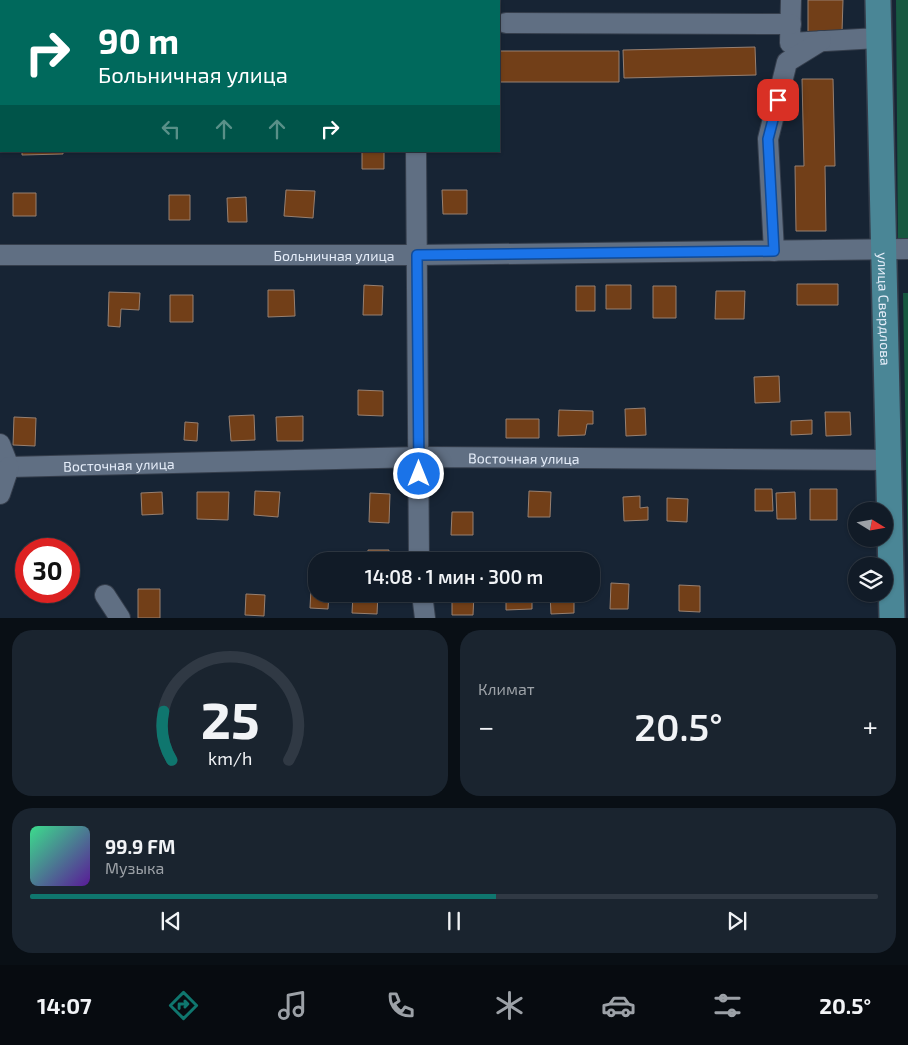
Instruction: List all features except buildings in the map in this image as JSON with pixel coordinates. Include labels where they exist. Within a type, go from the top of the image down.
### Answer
[{"type":"main road","name":"улица Свердлова","points":[[878,0],[882,250],[890,460],[892,618]]},
{"type":"street","points":[[791,0],[790,44],[878,38]]},
{"type":"street","points":[[506,23],[791,24]]},
{"type":"street","points":[[774,251],[768,139],[788,62],[821,42]]},
{"type":"street","points":[[416,152],[419,552]]},
{"type":"street","name":"Больничная улица","points":[[0,254],[417,255],[908,249]]},
{"type":"street","points":[[0,444],[9,467],[0,494]]},
{"type":"street","name":"Восточная улица","points":[[9,467],[418,457],[890,460]]},
{"type":"street","points":[[105,595],[120,618]]},
{"type":"street","points":[[423,602],[425,618]]},
{"type":"green space","points":[[896,0],[908,0],[908,245],[898,245]]},
{"type":"green space","points":[[903,293],[908,293],[908,562]]},
{"type":"route","points":[[419,474],[417,255],[774,251],[768,139],[778,100]]}]
